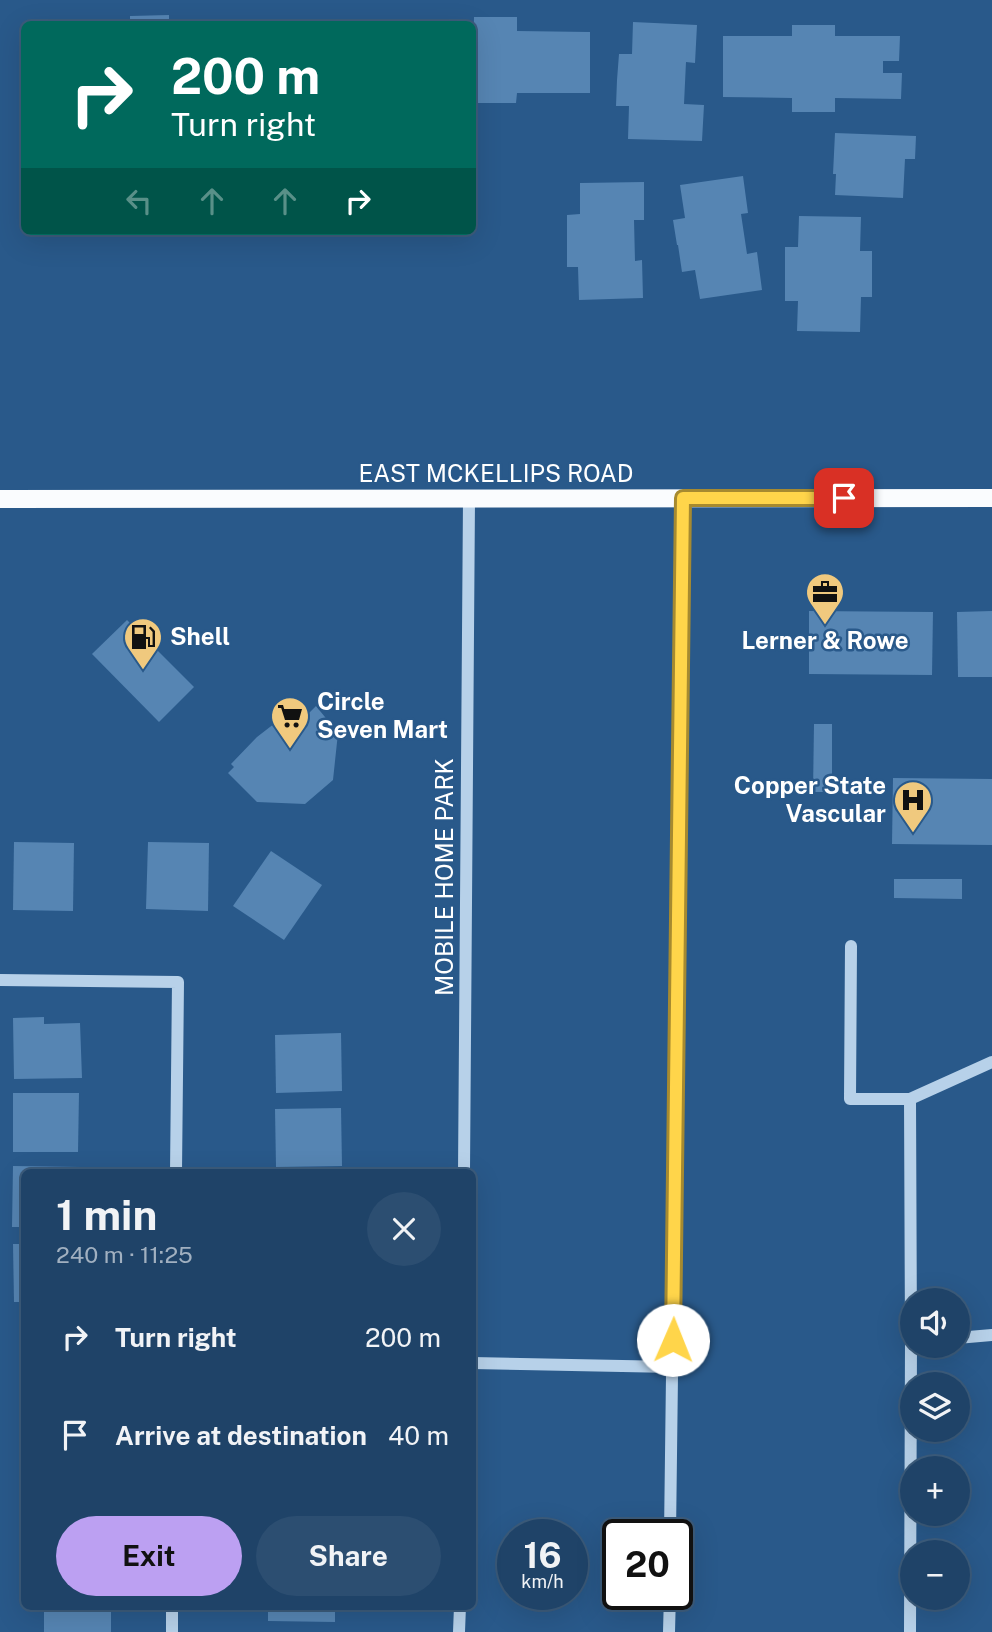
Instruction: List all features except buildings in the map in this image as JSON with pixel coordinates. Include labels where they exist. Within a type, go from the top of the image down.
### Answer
[{"type":"main road","name":"EAST MCKELLIPS ROAD","points":[[0,499],[992,498]]},
{"type":"street","points":[[670,1519],[683,498]]},
{"type":"street","name":"MOBILE HOME PARK","points":[[464,1169],[469,499]]},
{"type":"street","points":[[851,946],[850,1099],[909,1099],[992,1062]]},
{"type":"street","points":[[0,980],[177,982],[176,1169]]},
{"type":"street","points":[[909,1099],[911,1288]]},
{"type":"street","points":[[970,1337],[992,1335]]},
{"type":"street","points":[[910,1632],[912,1358]]},
{"type":"street","points":[[476,1363],[673,1367]]},
{"type":"street","points":[[172,1610],[172,1632]]},
{"type":"street","points":[[459,1632],[460,1610]]},
{"type":"street","points":[[669,1632],[670,1610]]},
{"type":"place","name":"Lerner & Rowe","points":[[825,626]]},
{"type":"place","name":"Shell","points":[[143,671]]},
{"type":"place","name":"Circle Seven Mart","points":[[290,750]]},
{"type":"place","name":"Copper State Vascular","points":[[913,834]]},
{"type":"route","points":[[673,1340],[683,498],[844,498]]}]
